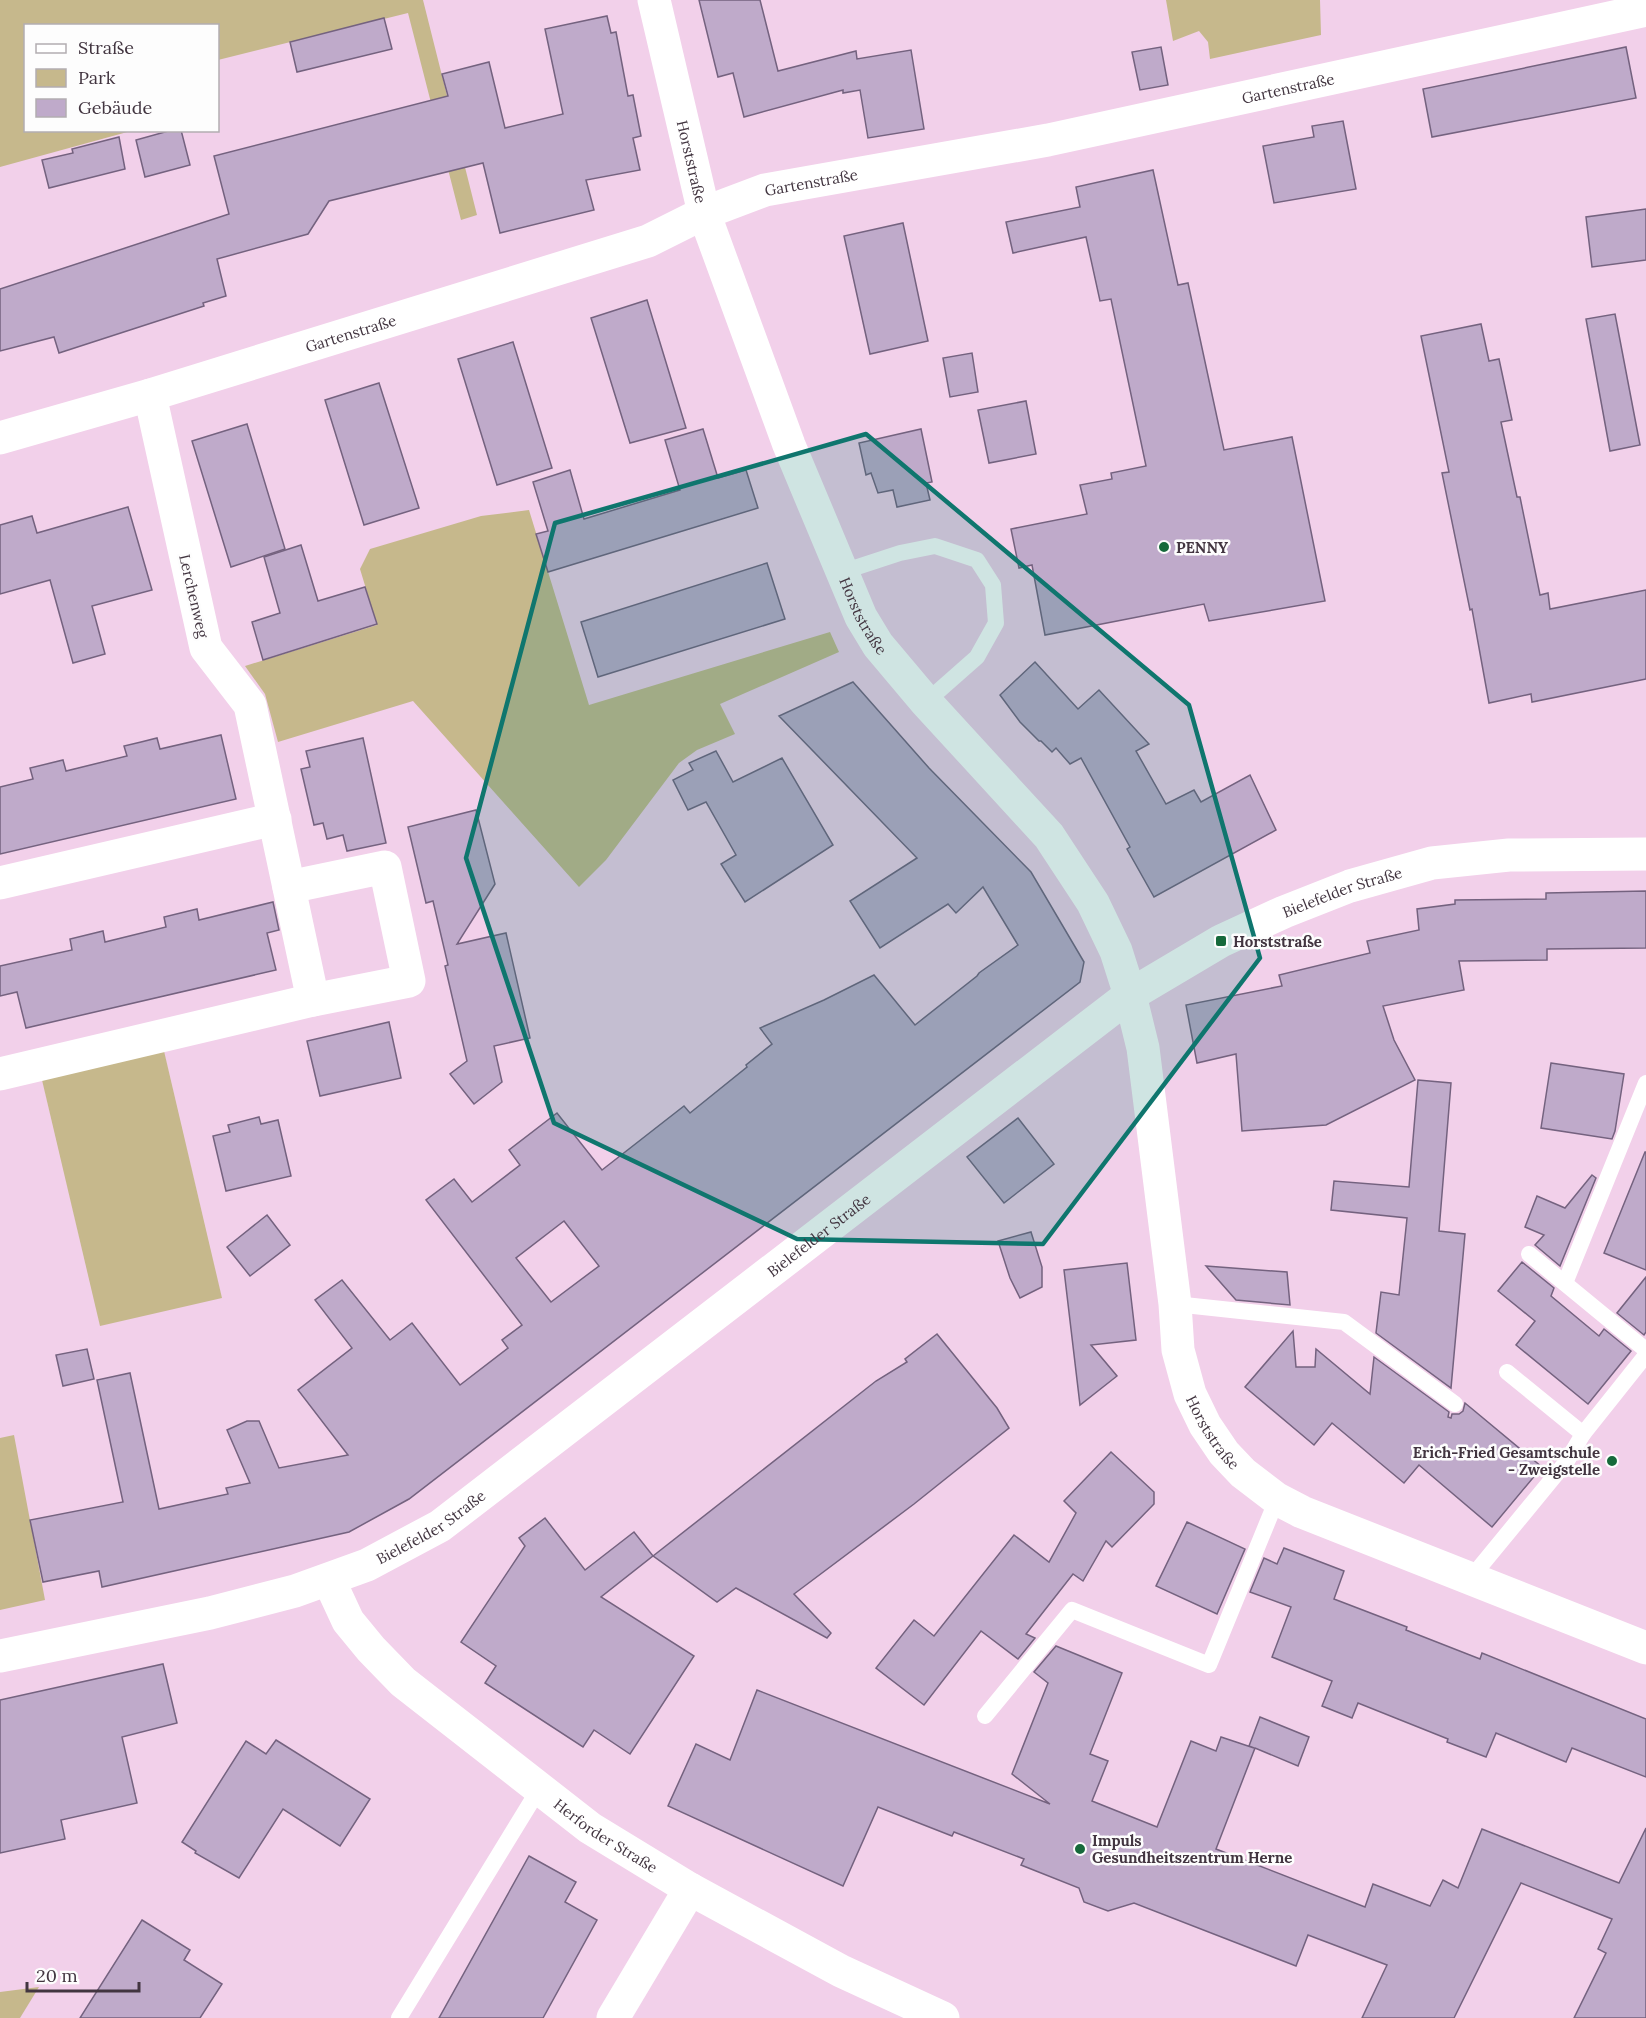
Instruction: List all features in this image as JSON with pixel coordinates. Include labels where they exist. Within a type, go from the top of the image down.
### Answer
[{"type":"street","name":"Horststraße","points":[[654,0],[704,213],[789,445],[861,617],[878,645],[926,702],[1049,836],[1093,903],[1116,951],[1143,1048],[1175,1304],[1178,1350],[1190,1394],[1205,1425],[1224,1453],[1243,1473],[1276,1499],[1302,1512],[1646,1648]]},
{"type":"street","name":"Gartenstraße","points":[[0,438],[150,395],[648,241],[704,213],[765,190],[1048,141],[1646,10]]},
{"type":"street","name":"Lerchenweg","points":[[150,395],[206,648],[250,705],[313,1000]]},
{"type":"street","points":[[0,883],[275,819]]},
{"type":"street","name":"Bielefelder Straße","points":[[0,1656],[210,1613],[329,1580],[367,1565],[440,1526],[1130,995],[1221,941],[1284,912],[1350,886],[1432,863],[1509,855],[1646,854]]},
{"type":"street","points":[[0,1074],[313,1000],[409,981],[385,867],[289,887]]},
{"type":"street","name":"Herforder Straße","points":[[329,1580],[348,1621],[403,1682],[590,1828],[690,1889],[841,1971],[943,2018]]},
{"type":"street","points":[[613,2018],[690,1889]]},
{"type":"lane","points":[[842,572],[900,553],[935,546],[977,560],[988,577],[993,585],[996,622],[977,657],[926,702]]},
{"type":"lane","points":[[1565,1282],[1646,1083]]},
{"type":"lane","points":[[1529,1254],[1646,1350]]},
{"type":"lane","points":[[1175,1304],[1344,1322],[1455,1404]]},
{"type":"lane","points":[[1470,1578],[1567,1461],[1583,1434],[1646,1355]]},
{"type":"lane","points":[[1507,1372],[1583,1434]]},
{"type":"lane","points":[[985,1716],[1072,1610],[1209,1665],[1276,1499]]},
{"type":"lane","points":[[399,2018],[539,1789]]},
{"type":"highlighted area","points":[[866,434],[1189,705],[1260,958],[1043,1244],[797,1239],[554,1123],[466,858],[555,523]]},
{"type":"green space","points":[[0,0],[423,0],[477,215],[461,220],[408,13],[219,60],[219,24],[24,24],[24,132],[127,132],[0,167]]},
{"type":"green space","points":[[1166,0],[1320,0],[1321,35],[1210,59],[1208,42],[1199,31],[1173,41]]},
{"type":"green space","points":[[529,510],[589,705],[830,632],[839,652],[720,704],[735,734],[697,750],[679,763],[606,860],[579,887],[413,701],[278,742],[265,694],[245,666],[377,625],[360,569],[370,549],[481,516]]},
{"type":"green space","points":[[164,1051],[222,1298],[100,1326],[42,1080]]},
{"type":"green space","points":[[14,1435],[45,1600],[0,1610],[0,1438]]},
{"type":"green space","points":[[39,1987],[20,2018],[0,2018],[0,1992]]},
{"type":"building","points":[[699,0],[760,0],[778,71],[856,51],[857,59],[911,50],[924,129],[868,138],[860,90],[843,93],[843,90],[744,117],[733,73],[718,77]]},
{"type":"building","points":[[607,16],[611,33],[616,32],[628,96],[633,95],[641,136],[633,138],[640,170],[586,180],[594,210],[500,233],[483,163],[329,201],[308,234],[217,259],[226,296],[203,303],[204,306],[59,353],[54,337],[0,351],[0,289],[229,214],[214,156],[448,96],[442,74],[489,62],[505,128],[563,114],[545,29]]},
{"type":"building","points":[[384,18],[392,49],[297,72],[290,42]]},
{"type":"building","points":[[1161,47],[1168,85],[1140,90],[1132,52]]},
{"type":"building","points":[[1626,47],[1636,98],[1432,137],[1423,89]]},
{"type":"building","points":[[1343,121],[1356,189],[1274,203],[1263,146],[1314,137],[1312,126]]},
{"type":"building","points":[[165,132],[182,132],[190,165],[145,177],[136,140]]},
{"type":"building","points":[[119,137],[125,169],[49,188],[42,160],[73,153],[72,149]]},
{"type":"building","name":"PENNY","points":[[1153,170],[1178,285],[1188,283],[1224,450],[1292,437],[1325,601],[1209,621],[1204,604],[1045,635],[1032,565],[1019,568],[1011,529],[1087,514],[1080,485],[1112,479],[1111,473],[1146,466],[1111,299],[1100,301],[1086,237],[1013,253],[1006,222],[1080,207],[1076,187]]},
{"type":"building","points":[[1646,209],[1646,260],[1592,267],[1586,217]]},
{"type":"building","points":[[903,223],[928,341],[870,354],[844,236]]},
{"type":"building","points":[[647,300],[686,428],[630,443],[591,318]]},
{"type":"building","points":[[1615,314],[1640,445],[1610,451],[1586,319]]},
{"type":"building","points":[[1481,324],[1489,361],[1499,359],[1512,420],[1501,422],[1517,497],[1520,497],[1540,595],[1548,593],[1550,609],[1646,590],[1646,679],[1532,702],[1531,694],[1489,703],[1472,609],[1470,610],[1442,473],[1449,472],[1421,336]]},
{"type":"building","points":[[513,342],[552,468],[497,485],[458,359]]},
{"type":"building","points":[[972,353],[978,392],[950,397],[943,358]]},
{"type":"building","points":[[379,383],[419,508],[364,525],[325,400]]},
{"type":"building","points":[[1026,401],[1036,454],[989,463],[978,410]]},
{"type":"building","points":[[247,424],[285,549],[231,567],[192,441]]},
{"type":"building","points":[[703,429],[718,478],[746,470],[758,508],[548,572],[536,534],[548,531],[533,482],[570,470],[584,519],[680,490],[665,440]]},
{"type":"building","points":[[921,429],[932,482],[926,483],[930,500],[897,507],[893,490],[878,493],[871,473],[866,475],[859,443]]},
{"type":"building","points":[[128,507],[152,590],[92,606],[105,654],[73,663],[50,580],[0,594],[0,525],[32,516],[37,533]]},
{"type":"building","points":[[301,545],[318,601],[365,587],[377,624],[263,660],[252,622],[280,613],[264,557]]},
{"type":"building","points":[[767,563],[785,619],[598,677],[581,622]]},
{"type":"building","points":[[1035,662],[1078,709],[1099,690],[1149,744],[1136,751],[1166,804],[1194,790],[1201,802],[1250,775],[1276,830],[1154,897],[1127,849],[1130,847],[1081,758],[1070,764],[1056,748],[1052,752],[1020,722],[1000,695]]},
{"type":"building","points":[[853,682],[929,768],[1031,872],[1084,962],[1080,982],[409,1499],[349,1532],[102,1587],[99,1571],[43,1582],[30,1520],[123,1502],[97,1380],[130,1373],[159,1509],[228,1494],[226,1488],[250,1483],[227,1430],[247,1421],[259,1421],[279,1468],[348,1455],[298,1390],[352,1348],[315,1300],[342,1280],[390,1340],[412,1323],[460,1385],[508,1348],[502,1340],[522,1325],[426,1200],[454,1179],[472,1202],[520,1165],[509,1150],[557,1113],[602,1170],[684,1106],[690,1113],[747,1067],[746,1065],[772,1044],[760,1028],[874,975],[915,1025],[979,973],[1018,945],[983,887],[956,913],[948,904],[880,948],[850,901],[917,858],[779,716]],"holes":[[[564,1221],[599,1266],[551,1302],[516,1258]]]},
{"type":"building","points":[[221,735],[236,799],[0,854],[0,787],[33,779],[30,768],[63,760],[66,771],[127,756],[124,746],[157,738],[160,749]]},
{"type":"building","points":[[363,738],[386,843],[347,851],[343,835],[327,839],[323,823],[314,825],[301,769],[310,767],[306,751]]},
{"type":"building","points":[[716,751],[733,782],[782,758],[833,845],[745,902],[721,864],[736,855],[706,802],[688,810],[673,780],[693,770],[689,763]]},
{"type":"building","points":[[476,810],[495,884],[457,944],[506,933],[530,1038],[494,1046],[502,1082],[474,1104],[450,1074],[467,1061],[433,901],[426,903],[408,827]]},
{"type":"building","points":[[1646,891],[1646,948],[1547,949],[1547,960],[1459,961],[1464,990],[1383,1006],[1394,1040],[1415,1080],[1326,1125],[1242,1131],[1236,1054],[1197,1063],[1186,1005],[1282,986],[1279,975],[1370,953],[1367,941],[1419,930],[1417,909],[1455,904],[1455,900],[1546,899],[1546,893]]},
{"type":"building","points":[[273,902],[279,930],[267,933],[276,970],[26,1028],[17,992],[0,996],[0,966],[72,950],[70,939],[103,931],[105,942],[166,927],[164,917],[197,909],[199,920]]},
{"type":"building","points":[[389,1022],[401,1078],[320,1096],[307,1041]]},
{"type":"building","points":[[1551,1063],[1624,1074],[1612,1139],[1541,1128]]},
{"type":"building","points":[[1418,1080],[1451,1083],[1439,1231],[1465,1234],[1451,1388],[1376,1333],[1381,1292],[1399,1295],[1407,1218],[1331,1210],[1334,1181],[1409,1187]]},
{"type":"building","points":[[259,1117],[261,1124],[278,1120],[291,1176],[226,1191],[213,1136],[230,1132],[228,1125]]},
{"type":"building","points":[[1018,1118],[1054,1164],[1004,1203],[967,1157]]},
{"type":"building","points":[[1646,1152],[1646,1270],[1604,1253]]},
{"type":"building","points":[[1592,1175],[1596,1178],[1560,1266],[1535,1245],[1544,1235],[1525,1227],[1537,1196],[1565,1208]]},
{"type":"building","points":[[267,1215],[290,1245],[250,1276],[227,1247]]},
{"type":"building","points":[[1031,1232],[1042,1267],[1042,1287],[1020,1298],[1010,1278],[998,1241]]},
{"type":"building","points":[[1522,1262],[1554,1288],[1551,1296],[1599,1336],[1604,1329],[1631,1351],[1588,1404],[1516,1345],[1535,1321],[1498,1291]]},
{"type":"building","points":[[1127,1263],[1136,1340],[1091,1345],[1117,1376],[1080,1405],[1064,1270]]},
{"type":"building","points":[[1206,1266],[1287,1272],[1290,1305],[1236,1300]]},
{"type":"building","points":[[1646,1277],[1646,1332],[1644,1335],[1617,1313]]},
{"type":"building","points":[[1293,1331],[1296,1367],[1315,1367],[1316,1349],[1370,1394],[1374,1357],[1449,1412],[1448,1417],[1451,1418],[1452,1414],[1459,1414],[1463,1411],[1465,1403],[1542,1467],[1492,1527],[1419,1465],[1404,1483],[1332,1423],[1314,1445],[1245,1387]]},
{"type":"building","points":[[937,1334],[997,1408],[1009,1428],[914,1504],[794,1594],[831,1633],[827,1638],[736,1588],[717,1602],[653,1556],[876,1381],[907,1362],[905,1359]]},
{"type":"building","points":[[87,1349],[94,1379],[63,1386],[56,1355]]},
{"type":"building","points":[[1111,1452],[1154,1492],[1154,1504],[1112,1547],[1106,1541],[1083,1581],[1073,1574],[1026,1634],[1035,1638],[1018,1659],[981,1631],[924,1705],[876,1668],[914,1620],[934,1636],[1014,1535],[1049,1562],[1076,1513],[1064,1501]]},
{"type":"building","points":[[545,1518],[585,1570],[634,1532],[653,1556],[601,1597],[694,1656],[630,1754],[594,1730],[583,1747],[485,1683],[496,1666],[461,1642],[525,1546],[519,1538]]},
{"type":"building","points":[[1187,1522],[1245,1549],[1217,1614],[1156,1586]]},
{"type":"building","points":[[1284,1548],[1344,1571],[1334,1599],[1407,1627],[1406,1630],[1480,1659],[1482,1653],[1646,1719],[1646,1777],[1572,1748],[1566,1762],[1496,1733],[1486,1757],[1447,1742],[1448,1739],[1358,1703],[1352,1718],[1322,1706],[1332,1681],[1272,1657],[1291,1607],[1250,1592],[1264,1558],[1277,1564]]},
{"type":"building","points":[[1056,1646],[1122,1673],[1090,1754],[1108,1761],[1092,1801],[1157,1827],[1191,1741],[1216,1751],[1221,1737],[1254,1748],[1249,1746],[1260,1717],[1309,1737],[1298,1766],[1255,1748],[1216,1849],[1365,1907],[1373,1884],[1430,1906],[1443,1880],[1458,1888],[1482,1829],[1619,1883],[1646,1828],[1646,2018],[1574,2018],[1606,1953],[1598,1949],[1612,1919],[1521,1883],[1454,2018],[1362,2018],[1387,1965],[1308,1935],[1296,1966],[1134,1903],[1108,1911],[1084,1902],[1079,1888],[1021,1865],[1024,1859],[954,1832],[952,1836],[878,1807],[843,1886],[668,1806],[696,1744],[730,1760],[757,1690],[1050,1804],[1012,1774],[1048,1683],[1034,1672]]},
{"type":"building","points":[[163,1664],[177,1723],[122,1737],[137,1803],[61,1820],[65,1839],[0,1853],[0,1700]]},
{"type":"building","points":[[276,1740],[370,1799],[340,1846],[283,1809],[239,1878],[195,1853],[196,1851],[182,1842],[246,1741],[266,1754]]},
{"type":"building","points":[[529,1856],[576,1882],[565,1902],[597,1920],[543,2018],[439,2018]]},
{"type":"building","points":[[142,1920],[190,1950],[184,1960],[222,1984],[200,2018],[80,2018]]},
{"type":"place","name":"PENNY","points":[[1164,547]]},
{"type":"place","name":"Horststraße","points":[[1221,941]]},
{"type":"place","name":"Erich-Fried Gesamtschule - Zweigstelle","points":[[1612,1461]]},
{"type":"place","name":"Impuls Gesundheitszentrum Herne","points":[[1080,1849]]}]
